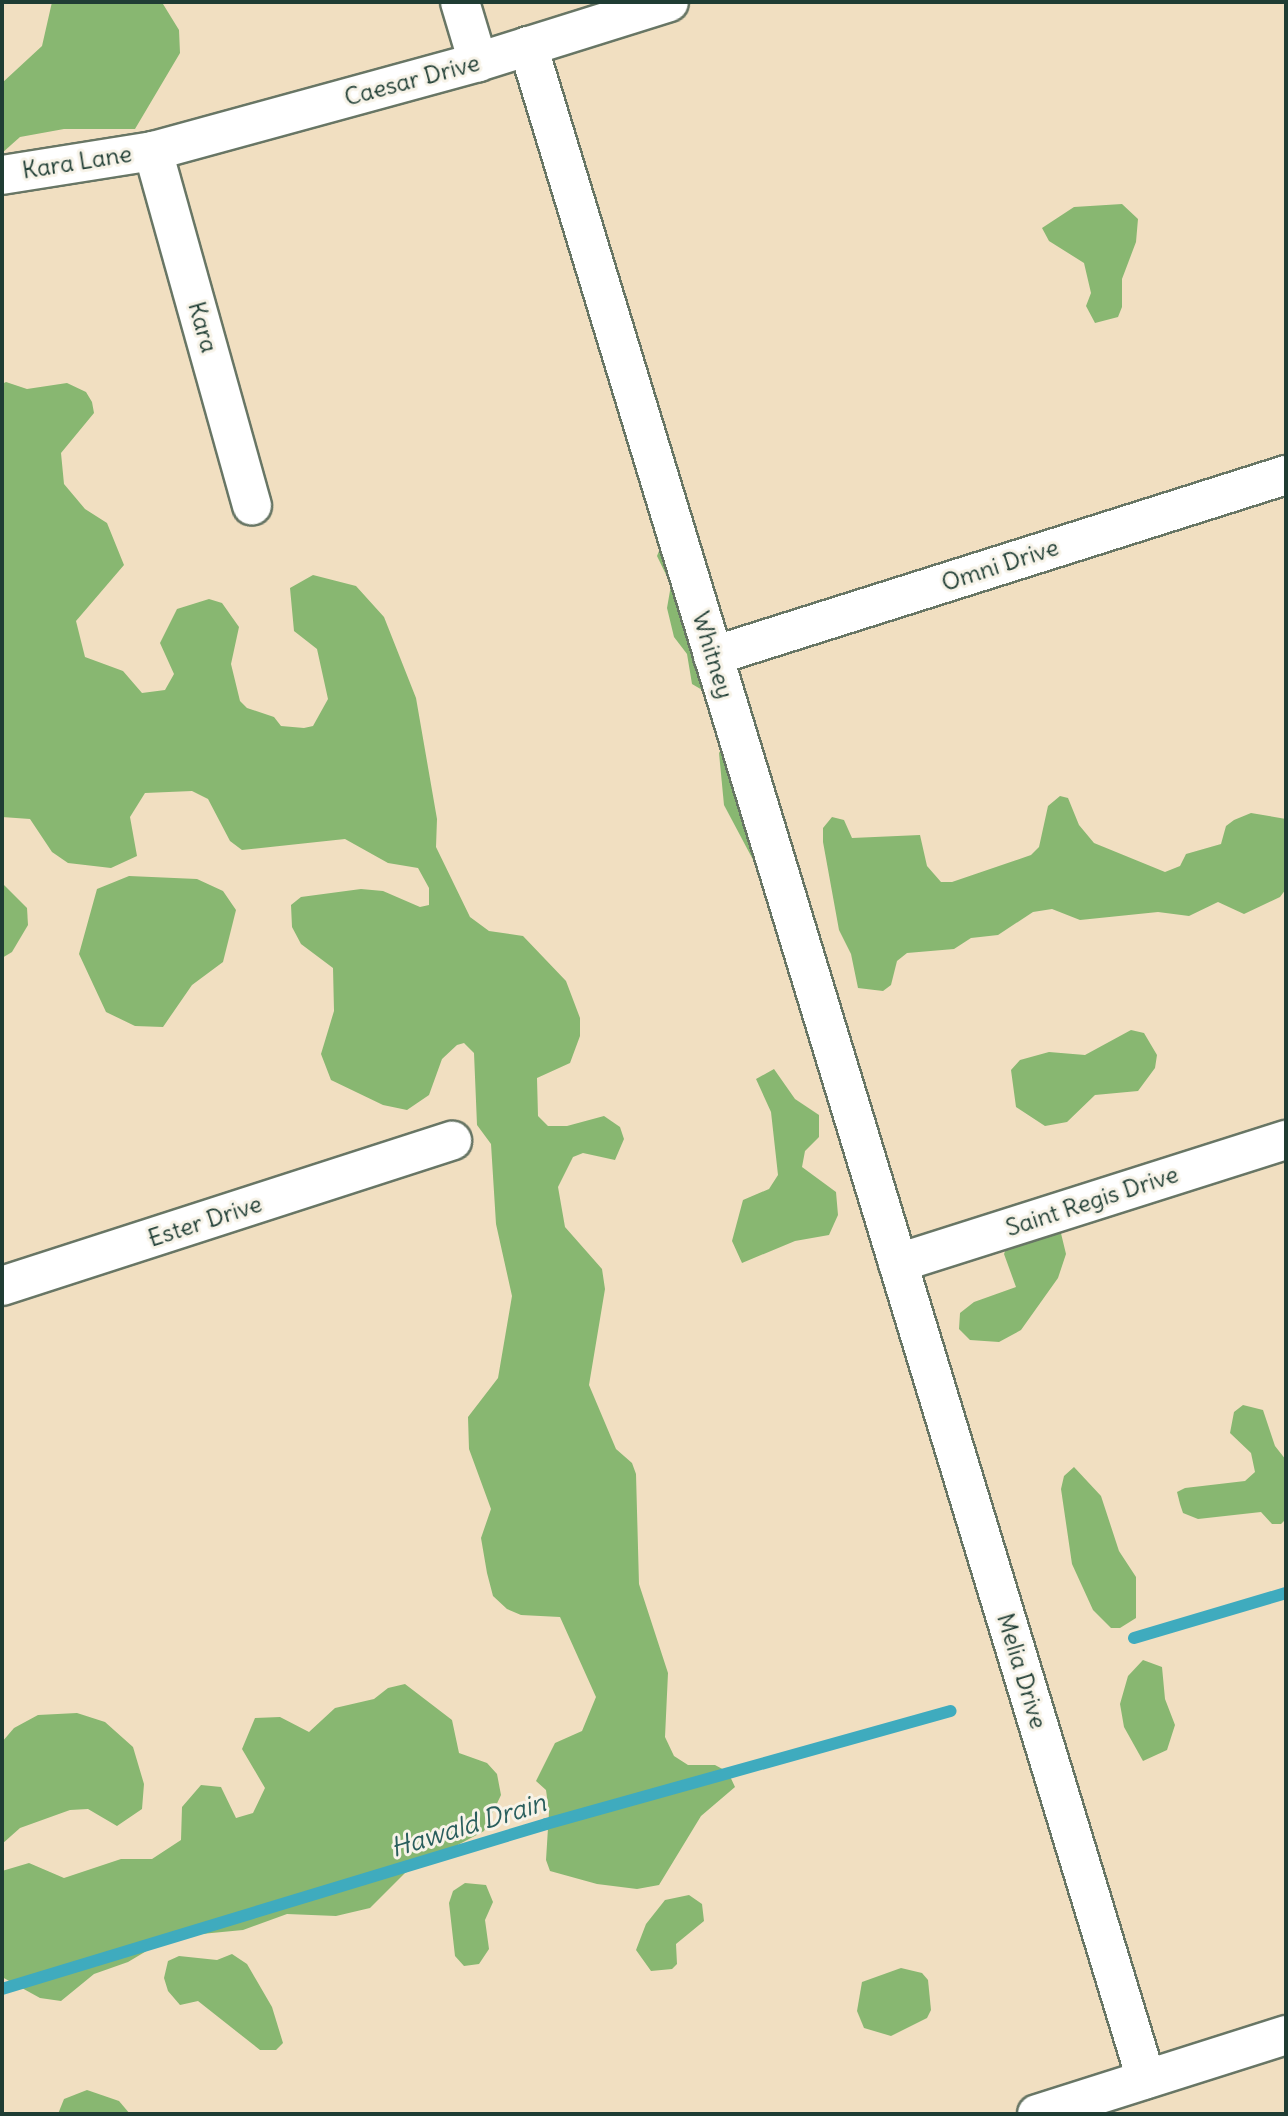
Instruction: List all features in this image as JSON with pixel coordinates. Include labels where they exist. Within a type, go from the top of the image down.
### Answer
[{"type":"street","points":[[460,2],[478,62]]},
{"type":"street","name":"Caesar Drive","points":[[153,151],[478,62],[669,2]]},
{"type":"street","name":"Whitney","points":[[528,46],[898,1263]]},
{"type":"street","name":"Kara Lane","points":[[2,175],[153,151]]},
{"type":"street","name":"Kara","points":[[153,151],[252,505]]},
{"type":"street","name":"Omni Drive","points":[[713,656],[1286,475]]},
{"type":"street","name":"Saint Regis Drive","points":[[898,1263],[1286,1140]]},
{"type":"street","name":"Ester Drive","points":[[2,1286],[452,1141]]},
{"type":"street","name":"Melia Drive","points":[[898,1263],[1146,2079]]},
{"type":"street","points":[[1037,2114],[1286,2035]]},
{"type":"green space","points":[[52,2],[163,4],[179,30],[180,53],[135,129],[64,129],[20,137],[2,153],[2,83],[42,46]]},
{"type":"green space","points":[[1122,204],[1138,219],[1136,242],[1122,279],[1122,307],[1118,317],[1095,323],[1086,306],[1091,293],[1084,263],[1049,241],[1042,228],[1074,207]]},
{"type":"green space","points":[[6,382],[27,389],[67,383],[86,392],[92,402],[94,413],[61,453],[64,484],[85,509],[107,523],[124,565],[76,621],[85,657],[123,671],[142,693],[165,690],[174,674],[160,643],[177,609],[209,599],[222,603],[239,627],[231,664],[240,701],[247,708],[274,717],[281,726],[313,726],[328,699],[317,649],[294,631],[290,588],[313,575],[356,586],[384,617],[416,698],[437,819],[436,847],[470,917],[489,931],[523,936],[566,981],[580,1018],[580,1036],[570,1063],[537,1078],[538,1116],[548,1126],[567,1126],[604,1116],[620,1127],[624,1139],[615,1160],[583,1153],[573,1157],[558,1187],[565,1227],[602,1269],[605,1289],[589,1385],[616,1449],[632,1463],[636,1474],[639,1584],[668,1673],[665,1737],[674,1756],[688,1765],[715,1765],[728,1772],[735,1787],[701,1816],[659,1885],[637,1889],[597,1884],[550,1871],[546,1860],[549,1812],[546,1790],[536,1781],[555,1743],[582,1731],[596,1697],[560,1617],[521,1615],[507,1609],[493,1596],[487,1573],[481,1538],[491,1509],[469,1449],[468,1417],[498,1378],[512,1296],[496,1224],[491,1144],[477,1125],[474,1053],[464,1043],[457,1045],[442,1059],[429,1095],[407,1110],[383,1105],[331,1080],[321,1054],[334,1011],[333,968],[301,944],[292,927],[291,905],[301,897],[361,889],[383,891],[420,907],[429,905],[429,888],[418,868],[388,863],[345,839],[242,850],[230,841],[208,799],[192,791],[145,793],[130,817],[137,856],[111,868],[68,863],[52,852],[30,819],[2,817],[2,384]]},
{"type":"green space","points":[[661,546],[709,694],[692,684],[687,654],[674,637],[667,608],[671,585],[657,556]]},
{"type":"green space","points":[[725,743],[770,866],[759,871],[724,805],[719,753]]},
{"type":"green space","points":[[1060,796],[1068,798],[1079,825],[1094,843],[1165,872],[1180,866],[1186,854],[1221,844],[1226,826],[1234,820],[1251,813],[1286,819],[1286,889],[1280,897],[1244,914],[1218,902],[1189,916],[1158,912],[1080,920],[1052,909],[1033,912],[998,935],[971,938],[954,949],[907,953],[897,961],[891,985],[883,991],[858,988],[851,954],[839,930],[823,842],[823,828],[832,817],[844,820],[852,838],[920,835],[927,866],[941,882],[952,882],[1031,855],[1039,847],[1048,806]]},
{"type":"green space","points":[[129,876],[197,879],[223,891],[236,910],[223,962],[192,985],[163,1027],[135,1026],[106,1012],[79,954],[97,889]]},
{"type":"green space","points":[[2,883],[27,908],[28,925],[12,952],[2,958]]},
{"type":"green space","points":[[1131,1030],[1144,1033],[1157,1055],[1155,1068],[1138,1091],[1095,1095],[1067,1122],[1045,1126],[1016,1107],[1011,1070],[1020,1060],[1049,1052],[1085,1055]]},
{"type":"green space","points":[[774,1069],[795,1099],[819,1115],[819,1137],[805,1151],[802,1167],[836,1192],[838,1215],[829,1235],[795,1241],[742,1263],[732,1241],[743,1200],[769,1189],[778,1175],[771,1112],[756,1079]]},
{"type":"green space","points":[[1059,1225],[1066,1254],[1058,1278],[1021,1330],[999,1342],[970,1340],[959,1329],[960,1313],[974,1302],[1016,1287],[1004,1254],[1009,1241]]},
{"type":"green space","points":[[1243,1405],[1263,1410],[1275,1446],[1286,1460],[1286,1519],[1281,1524],[1272,1524],[1261,1512],[1198,1519],[1183,1513],[1180,1504],[1177,1492],[1185,1488],[1245,1481],[1255,1472],[1251,1453],[1230,1433],[1234,1412]]},
{"type":"green space","points":[[1074,1467],[1101,1496],[1119,1551],[1136,1577],[1136,1618],[1120,1628],[1111,1628],[1093,1610],[1072,1564],[1061,1489],[1064,1476]]},
{"type":"green space","points":[[1143,1660],[1162,1667],[1165,1699],[1175,1725],[1167,1750],[1143,1761],[1124,1727],[1120,1704],[1128,1676]]},
{"type":"green space","points":[[405,1684],[452,1720],[459,1753],[487,1763],[497,1774],[501,1795],[484,1831],[405,1873],[370,1908],[336,1916],[287,1914],[243,1930],[170,1937],[128,1962],[94,1974],[61,2001],[40,1998],[2,1977],[2,1871],[29,1863],[64,1878],[121,1859],[152,1859],[181,1840],[182,1807],[201,1785],[221,1787],[236,1818],[253,1813],[265,1788],[242,1749],[255,1718],[280,1717],[309,1732],[335,1708],[374,1699],[388,1688]]},
{"type":"green space","points":[[77,1713],[105,1722],[133,1747],[144,1784],[142,1809],[117,1826],[88,1809],[70,1810],[20,1828],[2,1844],[2,1742],[14,1728],[38,1715]]},
{"type":"green space","points":[[465,1883],[486,1885],[493,1902],[485,1920],[489,1949],[479,1964],[464,1966],[455,1956],[449,1903],[453,1891]]},
{"type":"green space","points":[[689,1895],[702,1904],[704,1921],[676,1944],[677,1964],[672,1969],[651,1971],[636,1950],[646,1924],[665,1900]]},
{"type":"green space","points":[[232,1954],[247,1964],[272,2007],[283,2043],[276,2050],[260,2050],[198,2001],[180,2005],[168,1991],[164,1978],[168,1961],[179,1956],[217,1960]]},
{"type":"green space","points":[[901,1968],[922,1973],[928,1980],[931,2010],[927,2018],[891,2036],[864,2028],[857,2011],[862,1982]]},
{"type":"green space","points":[[87,2090],[119,2101],[130,2114],[58,2114],[64,2099]]},
{"type":"waterway","name":"Hawald Drain","points":[[1134,1638],[1286,1593]]},
{"type":"waterway","name":"Hawald Drain","points":[[2,1989],[546,1824],[950,1711]]}]
